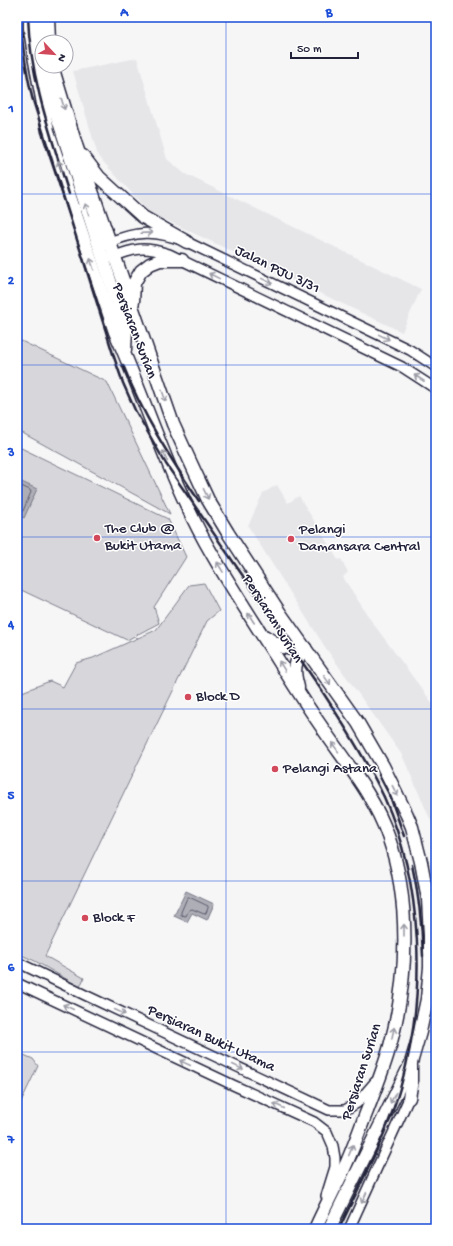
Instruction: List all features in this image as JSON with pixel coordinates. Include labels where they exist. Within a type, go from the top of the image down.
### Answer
[{"type":"main road","points":[[23,17],[30,23]]},
{"type":"main road","points":[[38,17],[40,34]]},
{"type":"main road","points":[[48,17],[49,34]]},
{"type":"main road","name":"Persiaran Surian","points":[[30,23],[34,56],[48,131],[115,332],[160,445],[196,523],[212,553],[262,635],[320,725],[366,790],[388,834],[393,854],[402,901],[404,927],[404,956],[396,1017],[390,1045],[382,1070],[344,1169],[316,1226]]},
{"type":"main road","points":[[46,74],[50,94],[109,259],[126,330],[124,353]]},
{"type":"main road","points":[[54,74],[104,244]]},
{"type":"main road","points":[[76,145],[99,177],[124,201],[143,217],[187,242]]},
{"type":"main road","name":"Persiaran Surian","points":[[109,259],[132,306],[173,424],[208,500],[280,613],[358,723],[383,766],[407,815],[412,827],[421,862],[428,899],[430,967],[427,999],[420,1032],[411,1063],[329,1229]]},
{"type":"main road","points":[[132,306],[134,283],[140,271],[150,264],[160,260],[182,260]]},
{"type":"main road","points":[[262,635],[284,648],[305,648]]},
{"type":"main road","points":[[302,697],[296,676],[295,664],[299,655],[305,648]]},
{"type":"main road","points":[[409,1098],[411,1086],[411,1063]]},
{"type":"street","name":"Jalan PJU 3/31","points":[[104,244],[128,235],[145,233],[161,233],[187,242],[410,350],[436,367]]},
{"type":"street","points":[[109,259],[135,249],[146,248],[169,254],[402,367],[436,389]]},
{"type":"street","name":"Persiaran Bukit Utama","points":[[17,962],[329,1110],[345,1110],[357,1103],[382,1070]]},
{"type":"street","points":[[17,983],[314,1122],[327,1132],[336,1158],[335,1167],[316,1226]]},
{"type":"street","points":[[349,1229],[409,1098]]},
{"type":"shaded area","points":[[137,58],[167,159],[185,174],[421,289],[402,332],[149,212],[98,156],[74,71]]},
{"type":"shaded area","points":[[17,339],[107,382],[170,514],[17,430]]},
{"type":"shaded area","name":"The Club @ Bukit Utama","points":[[17,446],[168,519],[186,557],[154,607],[159,623],[127,640],[17,588]]},
{"type":"shaded area","points":[[277,485],[288,503],[299,496],[338,560],[341,559],[348,572],[343,577],[372,622],[436,708],[436,836],[435,830],[402,755],[325,647],[248,526],[263,493]]},
{"type":"shaded area","points":[[204,583],[219,611],[207,621],[45,956],[84,978],[80,987],[35,961],[17,953],[17,694],[50,681],[63,687],[76,663],[93,658],[156,630],[189,585]]},
{"type":"shaded area","points":[[17,1052],[33,1059],[38,1066],[17,1110]]},
{"type":"water","points":[[17,480],[37,489],[24,518],[17,514]]},
{"type":"water","points":[[186,891],[214,904],[207,920],[192,913],[187,922],[174,916]]},
{"type":"railway","points":[[21,17],[24,57],[32,97],[114,357],[123,383],[135,410],[166,464],[320,688],[354,741],[384,797],[397,831],[407,866],[417,940],[415,1014],[409,1050],[401,1085],[388,1122],[373,1158],[339,1229]]},
{"type":"railway","points":[[28,17],[33,62],[42,107],[69,194]]},
{"type":"railway","points":[[123,365],[139,401],[157,435],[199,501]]},
{"type":"railway","points":[[379,775],[390,796],[404,836]]},
{"type":"railway","points":[[412,865],[420,910],[423,956]]},
{"type":"place","name":"The Club @ Bukit Utama","points":[[97,538]]},
{"type":"place","name":"Pelangi Damansara Central","points":[[291,539]]},
{"type":"place","name":"Block D","points":[[188,697]]},
{"type":"place","name":"Pelangi Astana","points":[[275,769]]},
{"type":"place","name":"Block F","points":[[85,918]]}]
